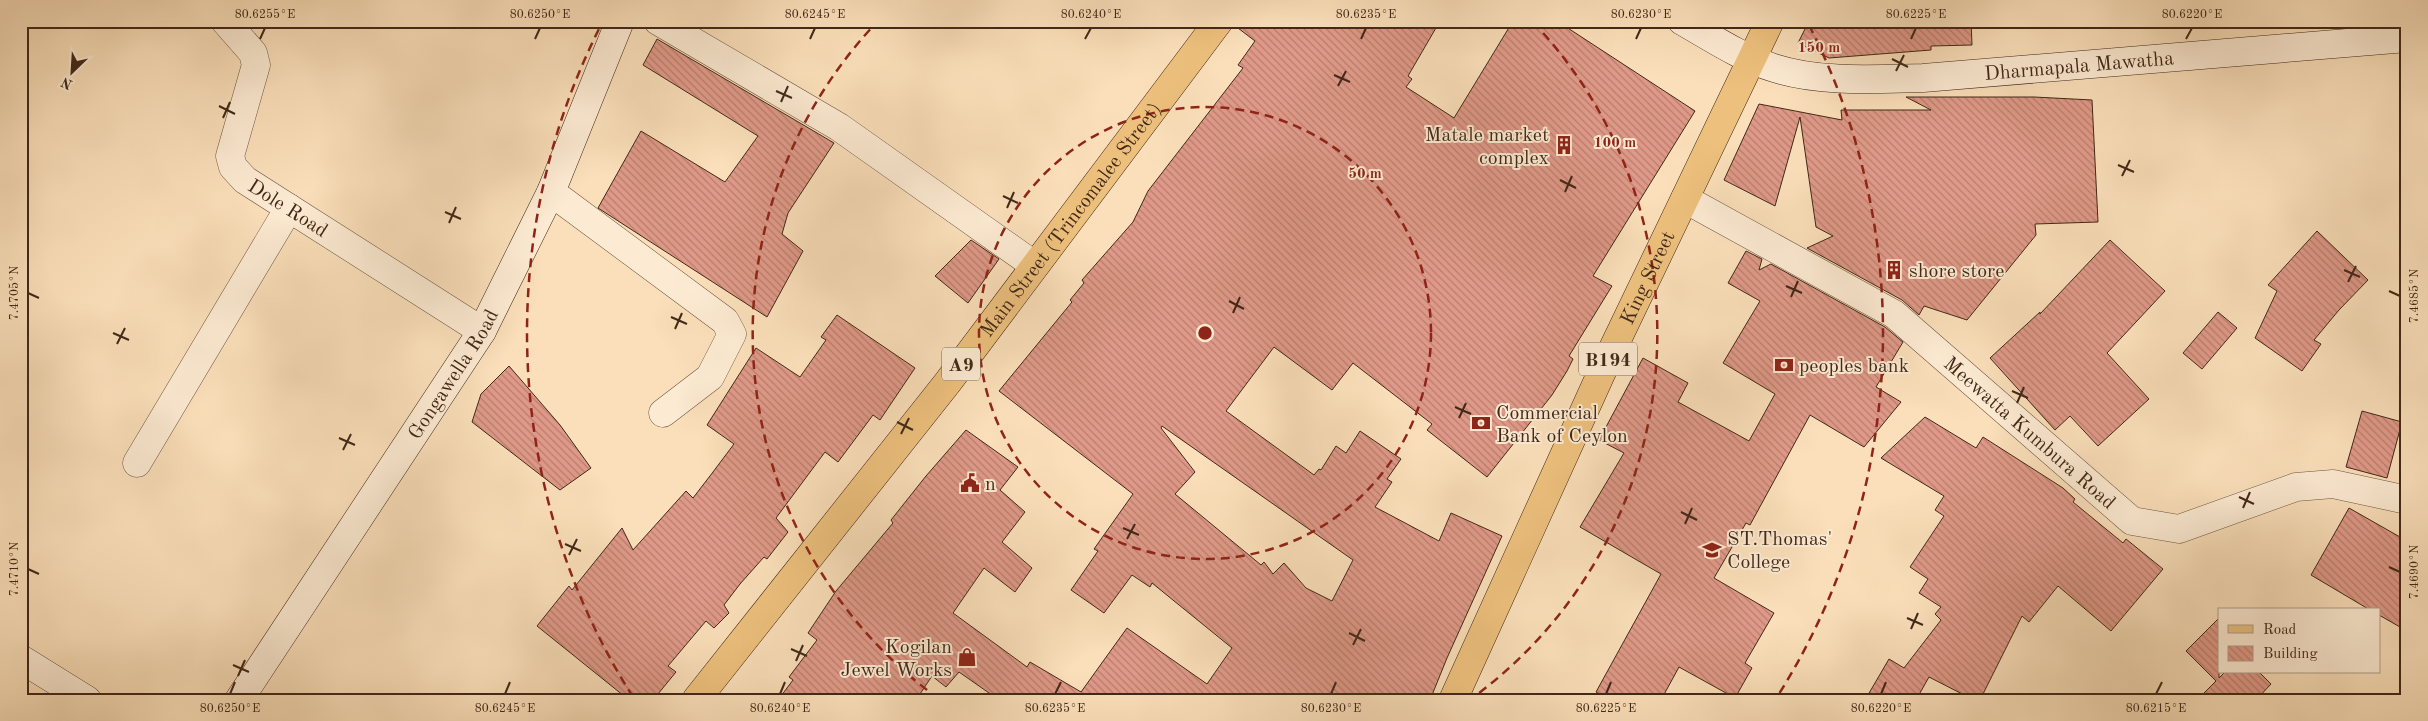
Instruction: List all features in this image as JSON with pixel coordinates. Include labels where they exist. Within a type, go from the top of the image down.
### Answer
[{"type":"main road","name":"Main Street (Trincomalee Street)","points":[[696,700],[948,382],[1219,21]]},
{"type":"main road","name":"King Street","points":[[1453,700],[1605,365],[1770,21]]},
{"type":"street","name":"Dole Road","points":[[225,21],[253,53],[256,65],[230,156],[233,167],[245,180],[482,331]]},
{"type":"street","name":"Gongawella Road","points":[[239,700],[482,331],[550,192],[620,21]]},
{"type":"street","points":[[658,21],[839,127],[1034,265]]},
{"type":"street","name":"Dharmapala Mawatha","points":[[1682,21],[1752,60],[1775,69],[1802,75],[1873,78],[1923,78],[2407,38]]},
{"type":"street","points":[[550,192],[725,321],[732,334],[710,377],[663,413]]},
{"type":"street","name":"Meewatta Kumbura Road","points":[[1685,199],[1894,314],[2132,521],[2179,529],[2296,487],[2333,484],[2407,500]]},
{"type":"street","points":[[137,463],[289,208]]},
{"type":"street","points":[[21,659],[87,700]]},
{"type":"building","points":[[1234,21],[1440,21],[1408,76],[1412,79],[1406,87],[1454,118],[1513,21],[1557,21],[1695,111],[1593,276],[1612,286],[1569,356],[1573,359],[1567,371],[1552,395],[1487,477],[1427,430],[1432,424],[1353,363],[1332,390],[1274,347],[1226,411],[1314,475],[1319,469],[1321,470],[1336,446],[1346,453],[1360,431],[1401,459],[1387,479],[1392,482],[1375,507],[1439,541],[1451,513],[1502,536],[1430,700],[999,700],[959,672],[946,687],[932,676],[916,700],[778,700],[793,680],[789,677],[817,640],[808,633],[836,591],[893,523],[891,520],[926,476],[966,430],[1018,467],[1000,490],[1025,512],[1002,542],[1032,568],[1015,592],[984,568],[953,613],[1027,667],[1030,662],[1081,692],[1127,628],[1207,684],[1232,648],[1152,583],[1150,587],[1132,575],[1104,613],[1071,590],[1098,551],[1094,549],[1133,494],[999,391],[1072,302],[1070,300],[1084,283],[1082,280],[1133,222],[1148,191],[1243,68],[1238,65],[1255,41],[1234,25]],"holes":[[[1162,426],[1353,560],[1332,601],[1306,588],[1284,563],[1273,574],[1264,562],[1261,565],[1175,494],[1195,472],[1161,428]]]},
{"type":"building","points":[[1809,21],[1971,21],[1972,45],[1931,46],[1931,50],[1829,58],[1798,43]]},
{"type":"building","points":[[657,39],[834,143],[788,213],[782,234],[803,251],[767,317],[598,208],[641,131],[725,182],[758,136],[643,65]]},
{"type":"building","points":[[1906,97],[2034,97],[2092,100],[2098,222],[2035,224],[2036,235],[1967,320],[1924,306],[1919,315],[1902,300],[1807,248],[1833,236],[1816,227],[1800,117],[1775,206],[1724,180],[1759,104],[1842,120],[1841,110],[1931,110]]},
{"type":"building","points":[[2317,231],[2368,280],[2314,340],[2321,344],[2302,371],[2255,338],[2277,291],[2268,285]]},
{"type":"building","points":[[971,240],[999,259],[968,303],[935,276]]},
{"type":"building","points":[[2110,240],[2165,291],[2107,353],[2149,399],[2098,446],[2070,416],[2055,430],[1990,358],[2040,312],[2040,314]]},
{"type":"building","points":[[1746,251],[1762,259],[1759,270],[1771,264],[1885,327],[1903,342],[1876,387],[1901,402],[1864,447],[1810,415],[1750,525],[1746,523],[1714,578],[1774,613],[1745,663],[1752,668],[1735,698],[1679,667],[1661,700],[1611,700],[1596,692],[1661,574],[1580,527],[1624,453],[1599,440],[1643,358],[1688,383],[1678,402],[1749,441],[1775,394],[1723,363],[1760,301],[1728,283]]},
{"type":"building","points":[[2218,312],[2237,328],[2202,369],[2183,353]]},
{"type":"building","points":[[837,315],[915,368],[880,420],[873,415],[838,462],[825,452],[776,518],[788,532],[767,559],[764,557],[724,605],[729,613],[714,628],[706,621],[668,666],[676,672],[653,700],[629,700],[537,626],[569,586],[572,590],[622,528],[633,550],[686,491],[693,498],[734,444],[707,425],[756,348],[800,377],[826,340],[821,337]]},
{"type":"building","points":[[509,366],[560,425],[591,468],[560,490],[472,422],[481,394]]},
{"type":"building","points":[[2362,411],[2402,422],[2387,478],[2346,467]]},
{"type":"building","points":[[1925,417],[1976,448],[1983,437],[2063,488],[2075,499],[2073,502],[2123,543],[2126,539],[2163,569],[2111,631],[2058,586],[2029,622],[2022,616],[1980,700],[1974,700],[1929,677],[1916,700],[1865,700],[1889,659],[1904,668],[1941,620],[1935,614],[1941,607],[1919,593],[1928,579],[1910,567],[1944,516],[1935,510],[1944,496],[1881,458]]},
{"type":"building","points":[[2349,508],[2407,541],[2407,631],[2380,616],[2380,608],[2367,608],[2311,575]]},
{"type":"building","points":[[2218,619],[2219,678],[2223,674],[2261,674],[2271,684],[2256,700],[2197,700],[2216,681],[2186,651]]},
{"type":"place","name":"Matale market complex","points":[[1564,145]]},
{"type":"place","name":"shore store","points":[[1894,270]]},
{"type":"place","name":"peoples bank","points":[[1784,365]]},
{"type":"place","name":"Commercial Bank of Ceylon","points":[[1481,423]]},
{"type":"place","name":"n","points":[[970,483]]},
{"type":"place","name":"ST.Thomas' College","points":[[1712,550]]},
{"type":"place","name":"Kogilan Jewel Works","points":[[967,657]]}]
